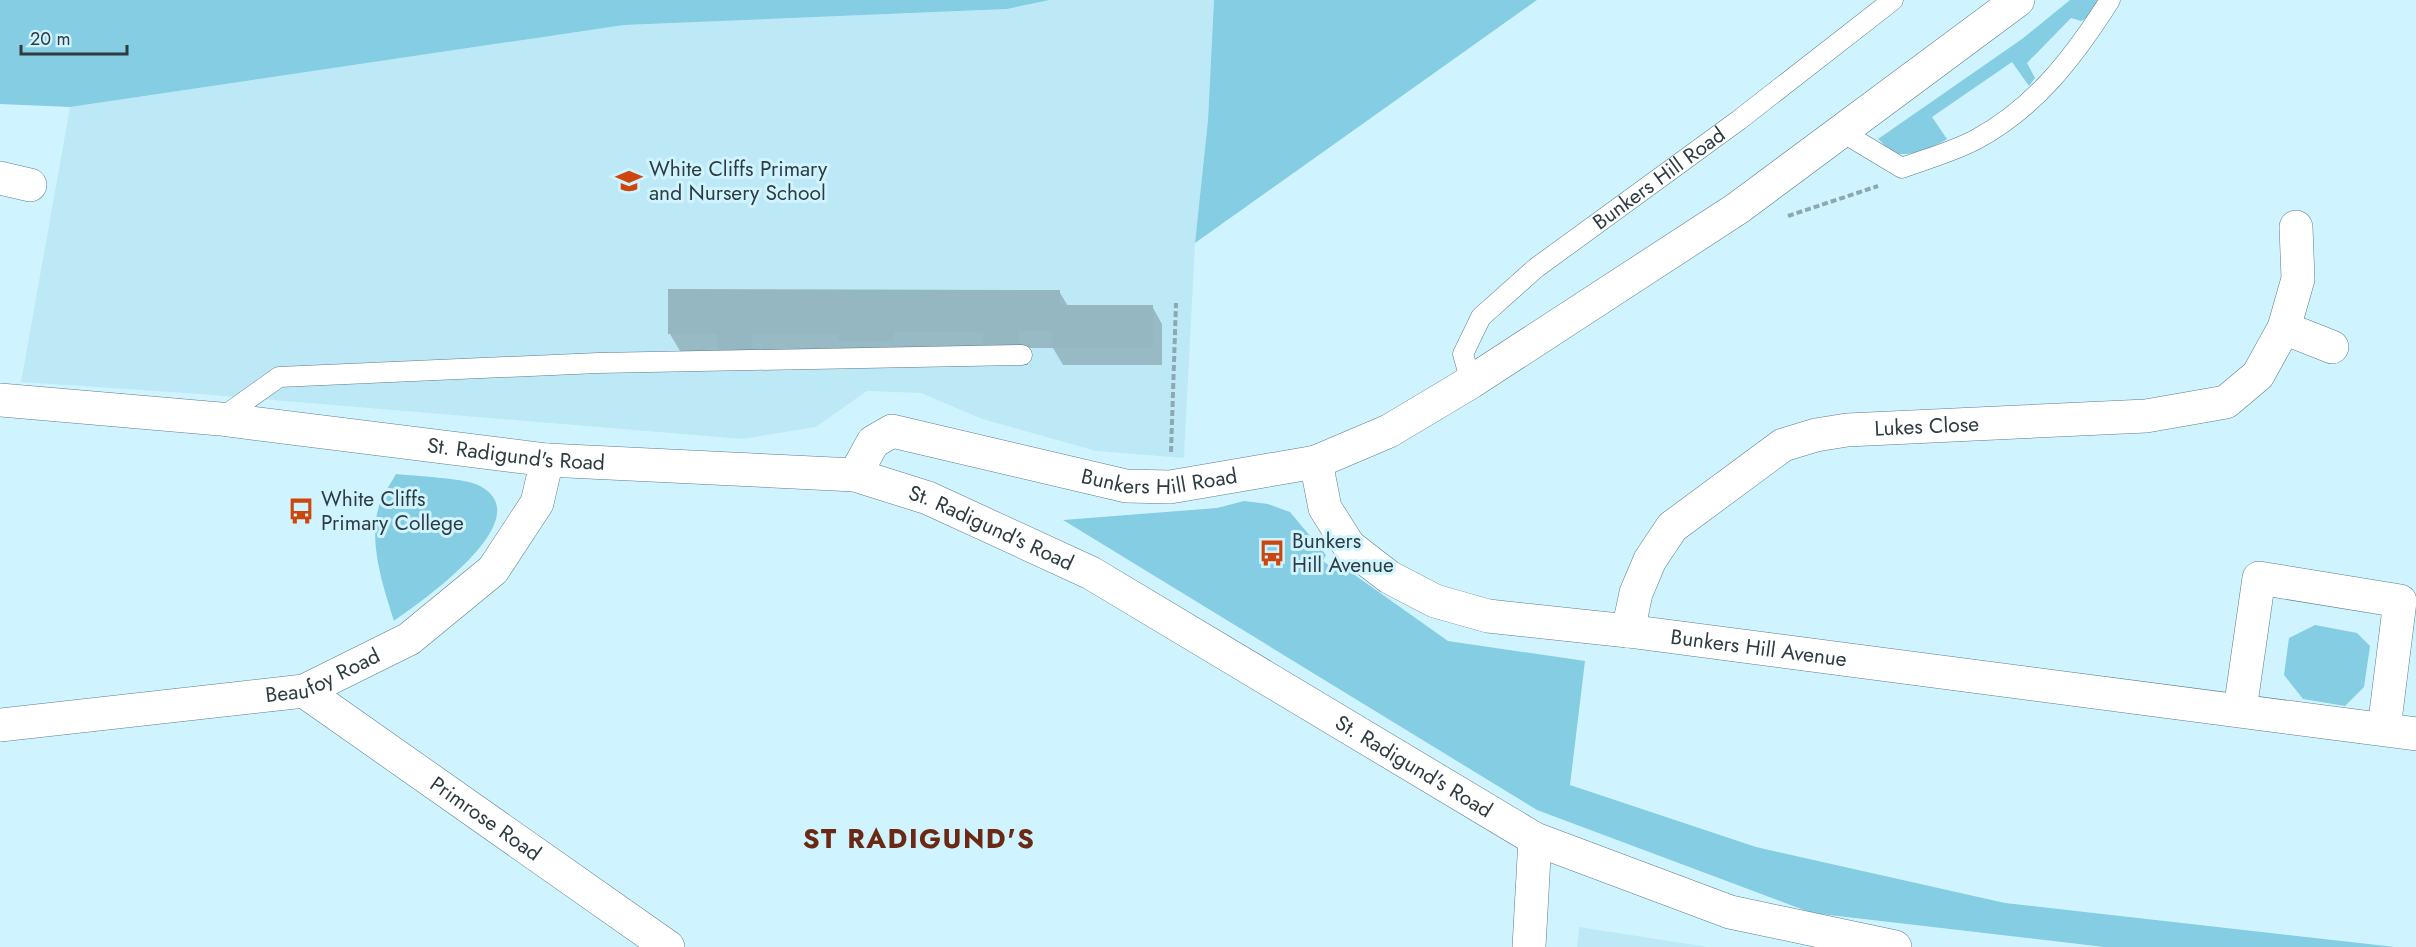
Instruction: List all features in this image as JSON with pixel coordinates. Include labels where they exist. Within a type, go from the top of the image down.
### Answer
[{"type":"street","name":"Bunkers Hill Road","points":[[855,475],[873,442],[892,431],[1126,486],[1170,487],[1316,462],[1389,431],[1471,382],[1738,208],[2019,0]]},
{"type":"street","name":"Lukes Close","points":[[1628,631],[1636,593],[1650,560],[1672,528],[1783,445],[1816,435],[1847,430],[2146,416],[2226,402],[2258,375],[2284,328],[2298,279],[2296,227]]},
{"type":"street","points":[[2284,328],[2332,347]]},
{"type":"street","name":"St. Radigund's Road","points":[[0,400],[220,419],[547,460],[855,475],[928,498],[1091,573],[1535,839],[1730,912],[1895,947]]},
{"type":"street","name":"Beaufoy Road","points":[[0,725],[304,691],[409,639],[493,570],[537,503],[547,460]]},
{"type":"street","name":"Bunkers Hill Avenue","points":[[1316,462],[1325,508],[1349,546],[1389,577],[1436,601],[1488,616],[1628,631],[2416,734]]},
{"type":"street","points":[[2240,710],[2259,578],[2400,601],[2384,729]]},
{"type":"street","name":"Primrose Road","points":[[304,691],[668,947]]},
{"type":"street","points":[[1529,947],[1535,839]]},
{"type":"lane","name":"Bunkers Hill Road","points":[[1471,382],[1463,354],[1481,317],[1536,268],[1739,120],[1893,0]]},
{"type":"lane","points":[[1842,132],[1902,168],[1974,141],[2020,110],[2046,88],[2085,39],[2110,0]]},
{"type":"lane","points":[[220,419],[279,377],[598,363],[1022,355]]},
{"type":"path","points":[[1738,208],[1763,222],[1816,208],[1889,182],[1902,168]]},
{"type":"path","points":[[1170,487],[1176,303]]},
{"type":"shaded area","points":[[0,0],[1050,0],[1007,9],[624,25],[70,107],[0,104]]},
{"type":"shaded area","name":"White Cliffs Primary and Nursery School","points":[[1051,0],[1214,0],[1208,120],[1195,243],[1184,458],[1096,451],[982,419],[921,393],[867,391],[816,427],[742,439],[200,394],[21,382],[70,107],[624,25],[1007,9]]},
{"type":"shaded area","points":[[1214,0],[1537,0],[1195,243],[1208,120]]},
{"type":"shaded area","points":[[2070,0],[2099,0],[2087,18],[2081,21],[2071,18],[2027,63],[2035,78],[2029,86],[2012,62],[1932,117],[1947,139],[1942,142],[1920,151],[1898,154],[1890,151],[1878,139],[2022,39]]},
{"type":"shaded area","points":[[396,474],[450,479],[478,485],[494,499],[497,517],[488,537],[471,558],[428,596],[394,621],[378,562],[375,532],[380,503]]},
{"type":"shaded area","points":[[1244,501],[1268,504],[1290,512],[1326,555],[1323,561],[1331,567],[1335,561],[1448,641],[1585,661],[1570,785],[1756,847],[2005,903],[2395,947],[2104,947],[1812,913],[1537,810],[1063,520],[1217,508]]},
{"type":"shaded area","points":[[2315,625],[2357,633],[2370,646],[2364,687],[2345,706],[2303,699],[2284,675],[2289,638]]},
{"type":"shaded area","points":[[1579,927],[1708,947],[1577,947]]},
{"type":"building","points":[[668,289],[1060,290],[1060,305],[1153,305],[1153,348],[1051,348],[1052,331],[1019,331],[1019,347],[983,347],[983,332],[894,332],[894,341],[838,341],[838,334],[752,334],[752,352],[717,352],[717,334],[668,334]]},
{"type":"place","name":"White Cliffs Primary and Nursery School","points":[[629,181]]},
{"type":"place","name":"White Cliffs Primary College","points":[[301,511]]},
{"type":"place","name":"Bunkers Hill Avenue","points":[[1272,553]]},
{"type":"district","name":"ST RADIGUND'S","points":[[919,839]]}]
